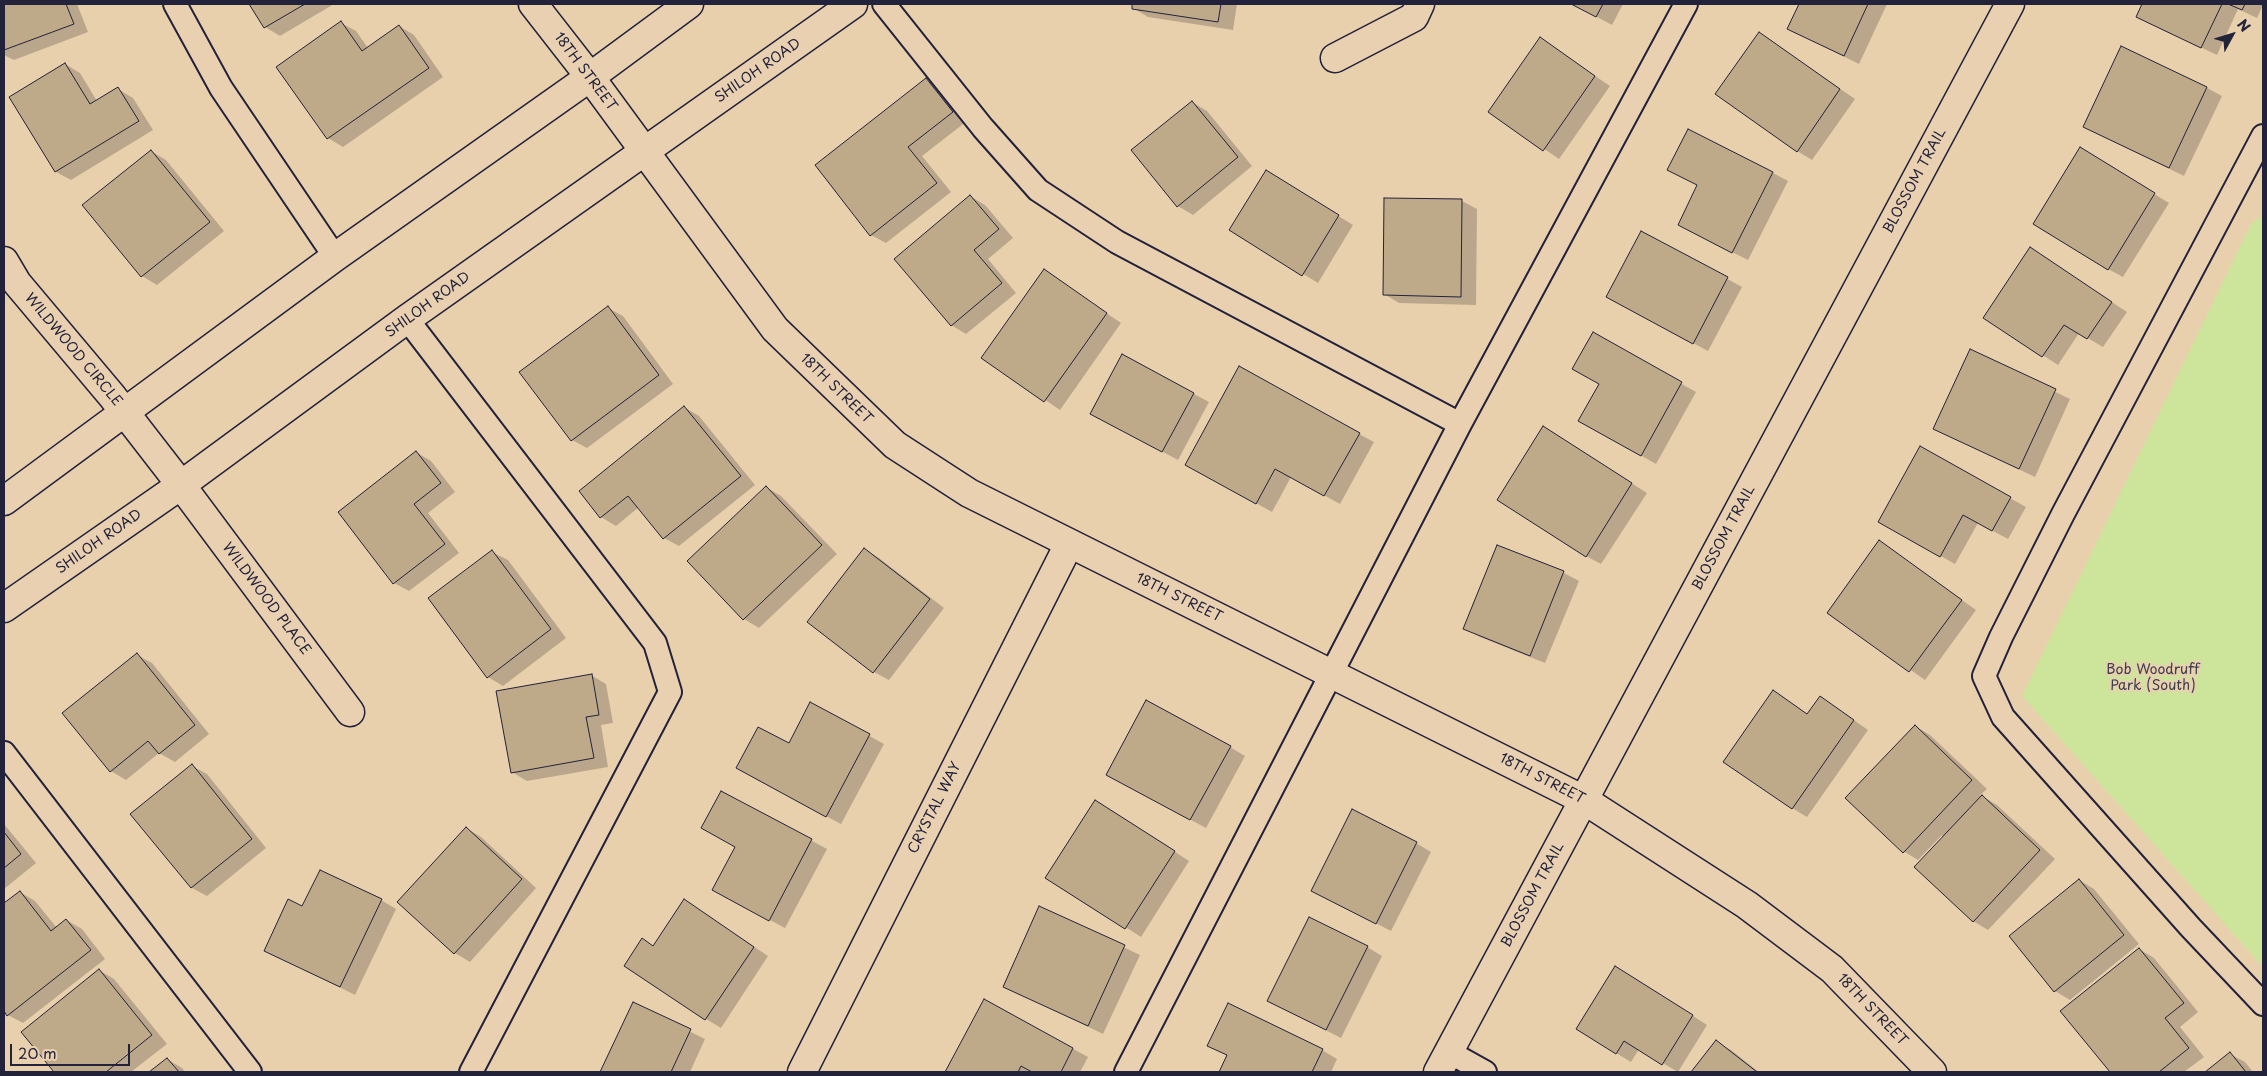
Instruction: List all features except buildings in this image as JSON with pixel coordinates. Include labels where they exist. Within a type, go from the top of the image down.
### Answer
[{"type":"street","name":"18TH STREET","points":[[533,4],[590,77],[775,329],[895,445],[968,493],[1584,800],[1747,904],[1832,969],[1932,1072]]},
{"type":"street","points":[[4,501],[335,257],[590,77],[689,4]]},
{"type":"street","name":"SHILOH ROAD","points":[[4,608],[182,485],[407,319],[853,4]]},
{"type":"street","points":[[1335,58],[1414,17],[1420,4]]},
{"type":"street","name":"BLOSSOM TRAIL","points":[[1443,1062],[2010,4]]},
{"type":"street","name":"WILDWOOD CIRCLE","points":[[4,261],[17,283],[125,412],[182,485]]},
{"type":"street","name":"WILDWOOD PLACE","points":[[182,485],[350,712]]},
{"type":"street","name":"CRYSTAL WAY","points":[[802,1072],[1069,544]]},
{"type":"lane","points":[[175,4],[221,88],[335,257]]},
{"type":"lane","points":[[884,4],[983,128],[1038,190],[1117,242],[1460,424]]},
{"type":"lane","points":[[1126,1072],[1460,424],[1686,4]]},
{"type":"lane","points":[[2263,136],[2063,514],[2001,637],[1984,676],[2003,717],[2192,928],[2263,1004]]},
{"type":"lane","points":[[407,319],[655,644],[670,692],[471,1072]]},
{"type":"lane","points":[[4,753],[250,1072]]},
{"type":"lane","points":[[1443,1062],[1485,1072]]},
{"type":"green space","name":"Bob Woodruff Park (South)","points":[[2263,215],[2263,967],[2022,696],[2251,224]]}]
